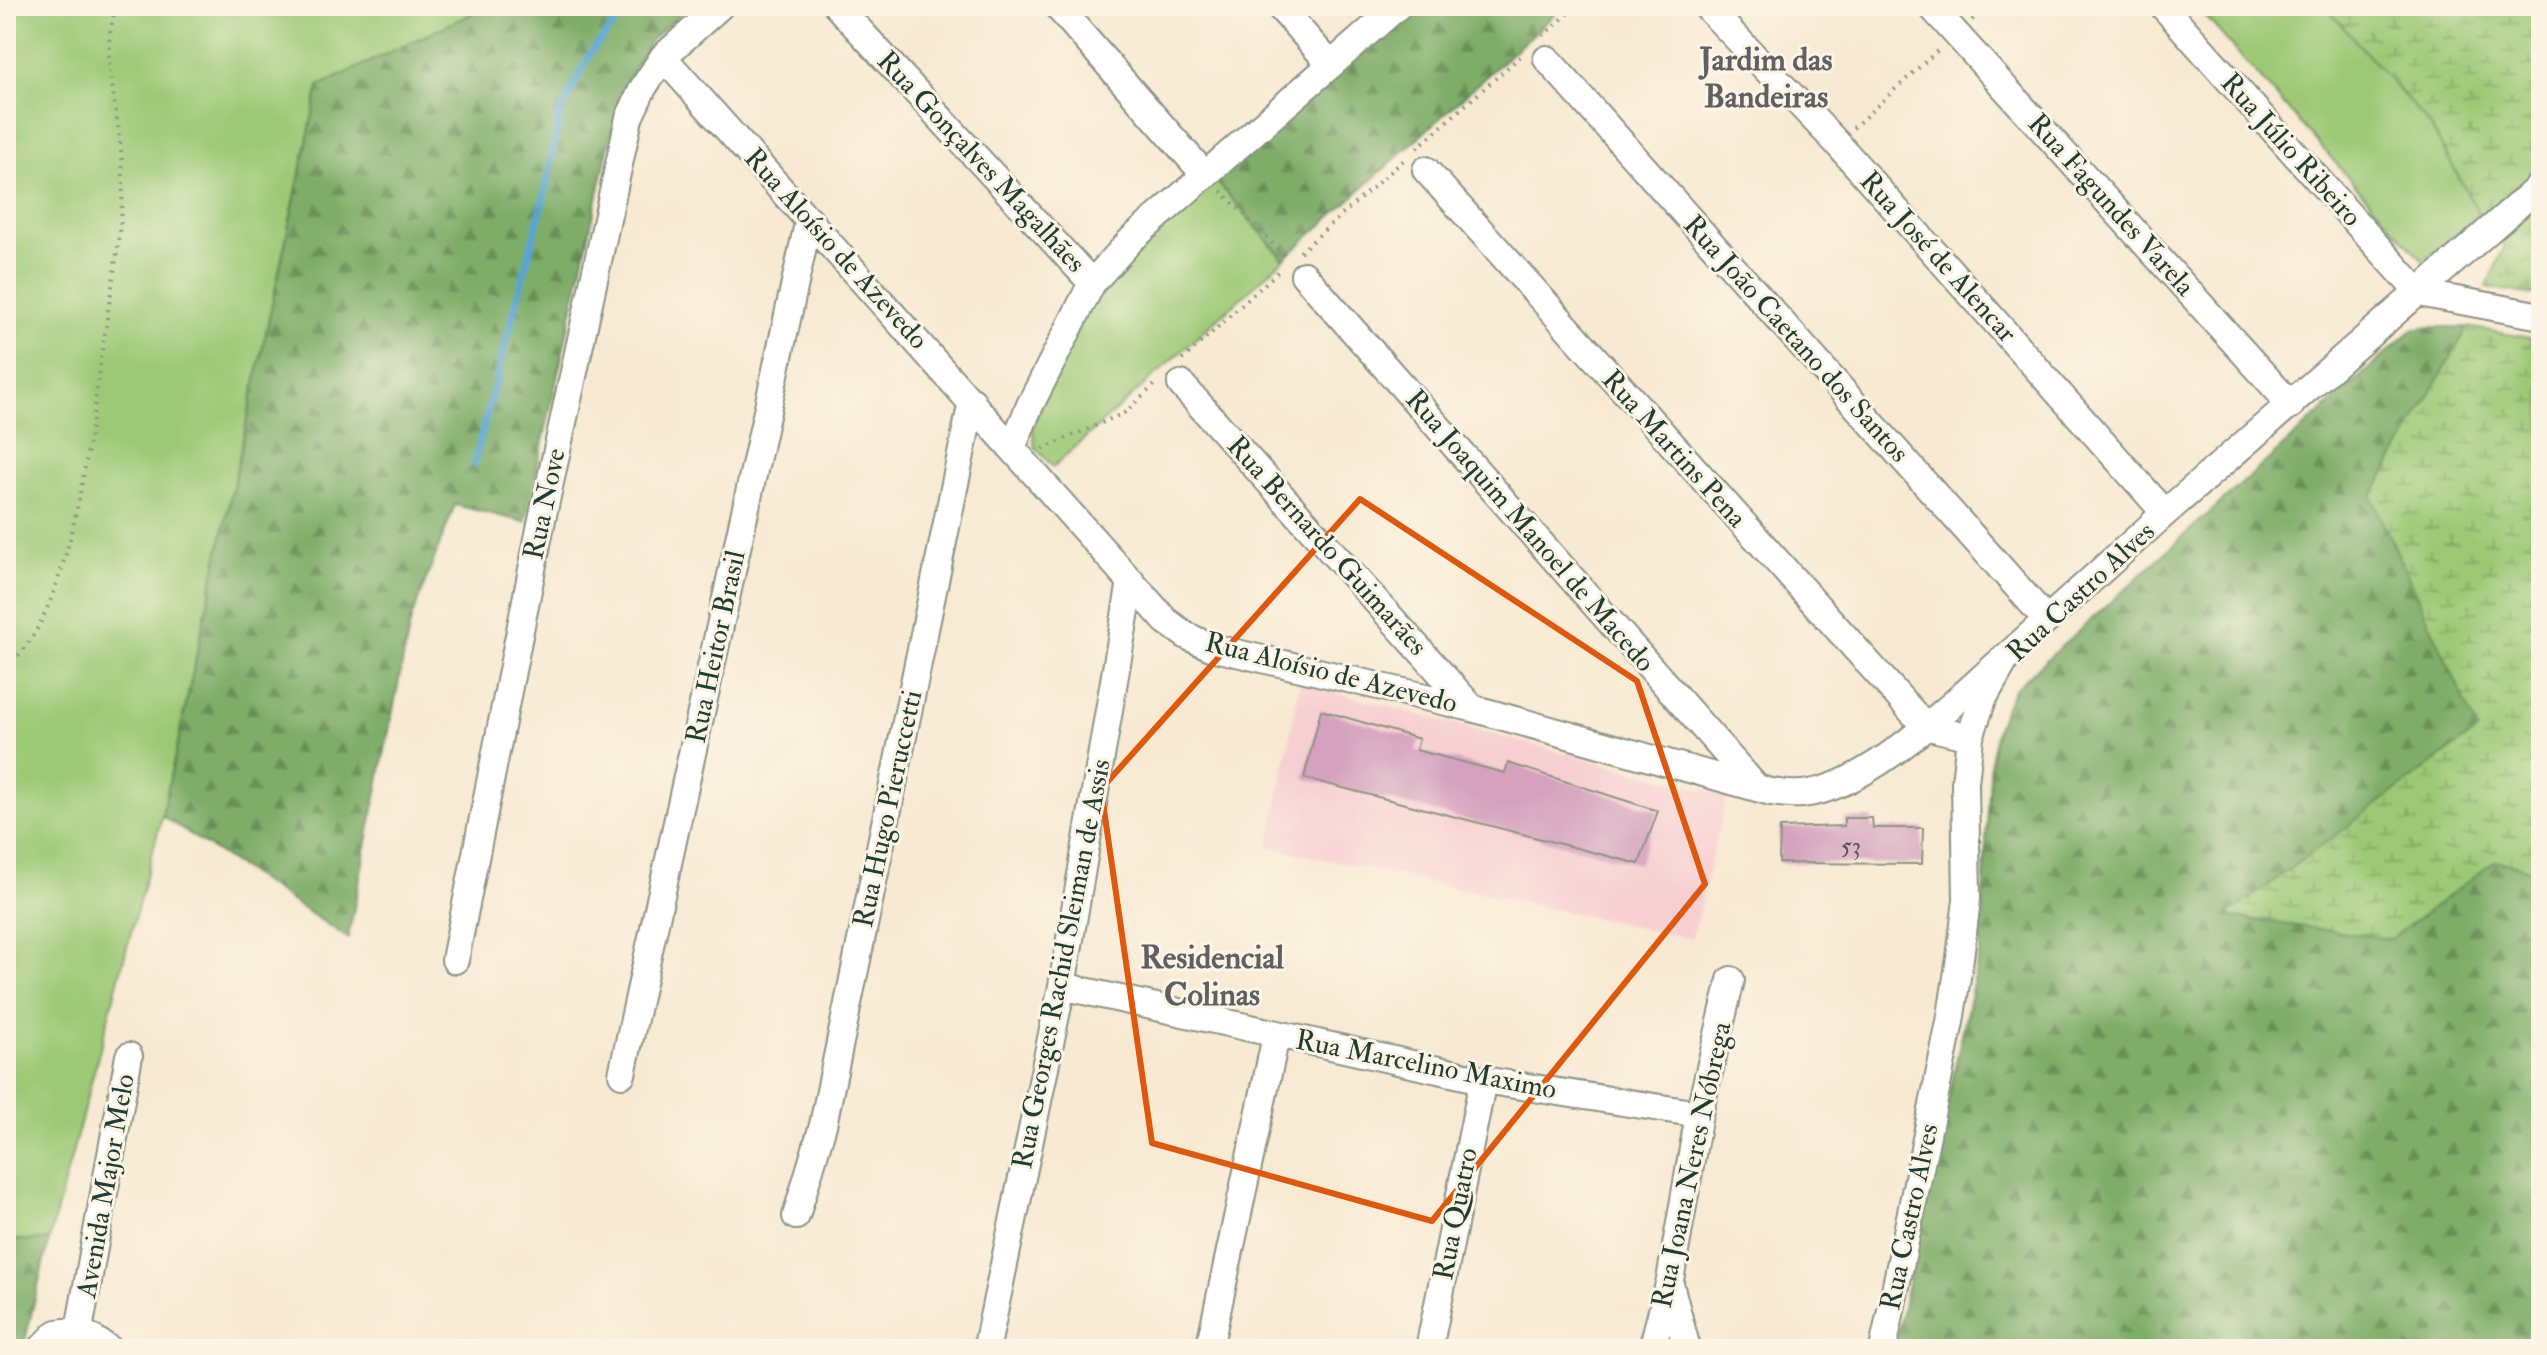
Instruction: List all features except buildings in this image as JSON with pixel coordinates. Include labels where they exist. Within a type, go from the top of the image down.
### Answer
[{"type":"street","name":"Rua Nove","points":[[455,960],[541,524],[619,153],[629,118],[663,57],[720,6]]},
{"type":"street","name":"Rua Gonçalves Magalhães","points":[[837,6],[1092,283]]},
{"type":"street","points":[[1057,6],[1205,175]]},
{"type":"street","points":[[1279,6],[1331,65]]},
{"type":"street","points":[[1016,454],[1030,405],[1092,283],[1132,239],[1398,6]]},
{"type":"street","name":"Rua José de Alencar","points":[[1706,6],[1836,142],[2165,513]]},
{"type":"street","name":"Rua Fagundes Varela","points":[[1931,6],[2291,405]]},
{"type":"street","name":"Rua Júlio Ribeiro","points":[[2163,6],[2419,293]]},
{"type":"street","name":"Rua João Caetano dos Santos","points":[[1540,48],[2046,619]]},
{"type":"street","name":"Rua Aloísio de Azevedo","points":[[663,57],[1166,621],[1187,636],[1211,647],[1472,708],[1771,792],[1801,794],[1824,790],[1853,779],[1879,764],[2008,655]]},
{"type":"street","name":"Rua Martins Pena","points":[[1426,170],[1925,726]]},
{"type":"street","name":"Rua Castro Alves","points":[[1883,1349],[1956,984],[1967,899],[1965,783],[1970,737],[1983,699],[2008,655],[2046,619],[2541,185]]},
{"type":"street","name":"Rua Heitor Brasil","points":[[622,1074],[809,219]]},
{"type":"street","name":"Rua Joaquim Manoel de Macedo","points":[[1297,268],[1755,786]]},
{"type":"street","points":[[2419,293],[2541,316]]},
{"type":"street","name":"Rua Bernardo Guimarães","points":[[1176,373],[1472,708]]},
{"type":"street","name":"Rua Hugo Pieruccetti","points":[[796,1216],[823,1125],[972,401]]},
{"type":"street","name":"Rua Georges Rachid Sleiman de Assis","points":[[987,1346],[1062,986],[1131,581]]},
{"type":"street","points":[[1925,726],[1970,737]]},
{"type":"street","name":"Rua Joana Neres Nóbrega","points":[[1652,1349],[1670,1280],[1699,1114],[1731,980]]},
{"type":"street","name":"Rua Marcelino Maximo","points":[[1062,986],[1483,1080],[1699,1114]]},
{"type":"street","points":[[1209,1349],[1276,1036]]},
{"type":"street","name":"Avenida Major Melo","points":[[109,1349],[79,1330],[129,1056]]},
{"type":"street","name":"Rua Quatro","points":[[1429,1349],[1483,1080]]},
{"type":"street","points":[[1670,1280],[1687,1349]]},
{"type":"street","points":[[41,1349],[57,1333],[79,1330]]},
{"type":"path","points":[[6,666],[40,624],[60,574],[82,492],[118,248],[123,181],[109,46],[115,6]]},
{"type":"path","points":[[1016,454],[1124,413],[1176,373],[1540,48],[1577,6]]},
{"type":"path","points":[[1836,142],[1988,6]]},
{"type":"path","points":[[1205,175],[1297,268]]},
{"type":"highlighted area","points":[[1360,499],[1637,681],[1705,884],[1432,1221],[1152,1143],[1101,789]]},
{"type":"shaded area","points":[[1300,683],[1727,796],[1692,939],[1269,847]]},
{"type":"green space","points":[[6,6],[488,6],[319,86],[162,816],[49,1240],[6,1240]]},
{"type":"green space","points":[[488,6],[689,6],[651,40],[621,91],[525,522],[455,505],[411,619],[348,938],[162,816],[319,86]]},
{"type":"green space","points":[[1408,6],[1564,6],[1284,259],[1213,177]]},
{"type":"green space","points":[[2196,6],[2325,6],[2430,125],[2479,214],[2423,261]]},
{"type":"green space","points":[[2325,6],[2541,6],[2541,296],[2486,287],[2505,246],[2479,214],[2430,125]]},
{"type":"green space","points":[[1213,177],[1284,259],[1053,467],[1035,447],[1032,426],[1088,307],[1122,259]]},
{"type":"green space","points":[[2468,327],[2372,497],[2479,730],[2227,916],[2391,939],[2495,861],[2541,871],[2541,1349],[1894,1349],[1980,951],[1991,756],[1998,724],[2014,689],[2412,330]]},
{"type":"green space","points":[[2468,327],[2541,340],[2541,871],[2495,861],[2391,939],[2226,916],[2478,730],[2372,497]]},
{"type":"green space","points":[[6,1240],[49,1240],[23,1349],[6,1349]]},
{"type":"waterway","points":[[474,464],[545,193],[560,113],[591,52],[629,6]]},
{"type":"district","name":"Jardim das Bandeiras","points":[[1766,78]]},
{"type":"district","name":"Residencial Colinas","points":[[1212,976]]}]
